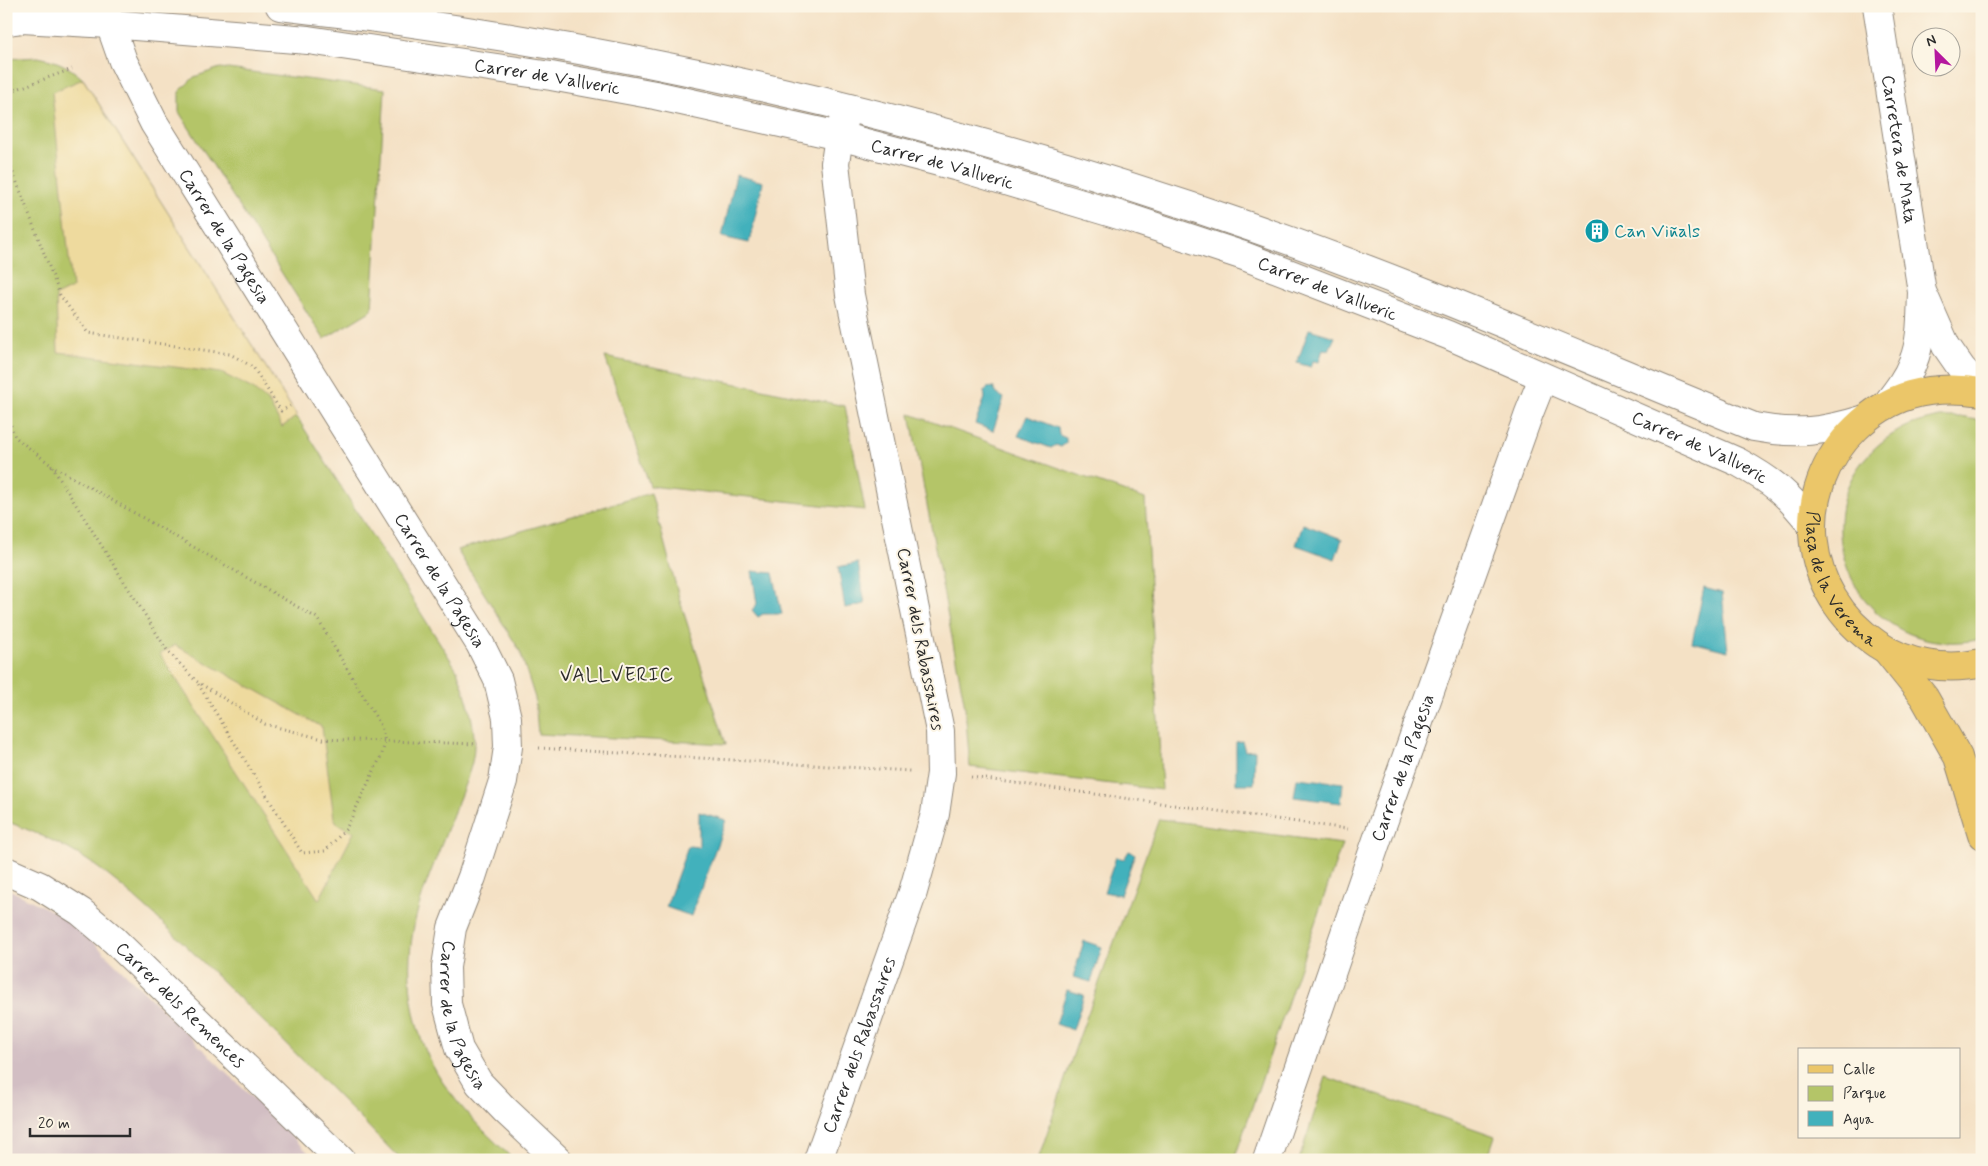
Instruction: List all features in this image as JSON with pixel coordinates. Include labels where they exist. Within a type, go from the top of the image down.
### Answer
[{"type":"main road","name":"Plaça de la Verema","points":[[1979,665],[1951,667],[1929,665],[1908,660],[1888,652],[1862,635],[1841,612],[1825,586],[1815,556],[1812,526],[1816,495],[1827,466],[1843,440],[1876,412],[1910,395],[1934,390],[1959,388],[1982,391]]},
{"type":"main road","points":[[1888,652],[1924,697],[1958,757],[1982,835]]},
{"type":"street","name":"Carrer de Vallveric","points":[[280,6],[452,29],[667,66],[847,107],[1030,157],[1250,226],[1366,269],[1754,427],[1781,432],[1809,432],[1837,428],[1876,412]]},
{"type":"street","name":"Carretera de Mata","points":[[1877,6],[1922,292]]},
{"type":"street","name":"Carrer de Vallveric","points":[[6,21],[110,24],[308,40],[551,76],[655,95],[839,136],[962,168],[1132,219],[1244,256],[1448,335],[1738,462],[1781,489],[1812,526]]},
{"type":"street","name":"Carrer de la Pagesia","points":[[110,24],[123,61],[154,122],[480,644],[498,680],[507,718],[508,746],[503,781],[472,877],[452,928],[446,967],[447,1004],[459,1049],[480,1083],[505,1110],[558,1160]]},
{"type":"street","name":"Carrer dels Rabassaires","points":[[818,1160],[913,892],[935,814],[941,773],[940,731],[850,295],[835,163],[839,136],[847,107]]},
{"type":"street","points":[[1922,292],[1946,346],[1962,369],[1982,391]]},
{"type":"street","points":[[1876,412],[1902,384],[1914,360],[1920,327],[1922,292]]},
{"type":"street","name":"Carrer de la Pagesia","points":[[1268,1160],[1379,834],[1528,413],[1543,378]]},
{"type":"street","name":"Carrer dels Remences","points":[[6,871],[40,886],[81,912],[114,940],[341,1160]]},
{"type":"path","points":[[6,93],[72,69]]},
{"type":"path","points":[[6,154],[60,295],[88,333],[230,354],[252,367],[281,411],[290,406]]},
{"type":"path","points":[[6,411],[15,437],[51,465],[317,618],[381,726],[385,742],[382,754],[346,829],[325,851],[302,853],[196,681],[167,650],[51,465]]},
{"type":"path","points":[[196,681],[265,724],[323,739],[473,743]]},
{"type":"shaded area","points":[[6,888],[58,914],[88,937],[316,1160],[6,1160]]},
{"type":"green space","points":[[38,57],[62,64],[83,79],[457,670],[471,715],[474,750],[467,777],[418,908],[410,957],[411,998],[421,1038],[428,1057],[438,1074],[464,1110],[514,1160],[401,1160],[271,1029],[134,897],[79,855],[43,836],[6,821],[6,59]]},
{"type":"green space","points":[[220,68],[385,89],[372,310],[324,339],[179,112],[179,92],[194,77]]},
{"type":"green space","points":[[605,357],[845,406],[865,510],[650,486]]},
{"type":"green space","points":[[910,414],[1145,499],[1162,790],[970,767],[965,707]]},
{"type":"green space","points":[[1940,417],[1960,417],[1982,421],[1982,639],[1936,641],[1897,628],[1868,603],[1848,570],[1840,532],[1845,494],[1865,459],[1900,430]]},
{"type":"green space","points":[[651,493],[680,601],[726,744],[538,734],[535,698],[520,651],[457,550]]},
{"type":"green space","points":[[1159,819],[1342,844],[1234,1160],[1038,1160],[1076,1046]]},
{"type":"green space","points":[[1326,1077],[1495,1136],[1487,1160],[1299,1160]]},
{"type":"sand","points":[[83,79],[297,416],[282,427],[269,403],[253,389],[221,373],[58,352],[56,296],[72,288],[52,92]]},
{"type":"sand","points":[[175,645],[322,727],[334,818],[338,824],[354,832],[319,900],[160,654]]},
{"type":"water","points":[[736,175],[763,182],[749,243],[722,237]]},
{"type":"water","points":[[1309,329],[1335,337],[1329,350],[1323,349],[1319,362],[1313,361],[1311,367],[1297,363]]},
{"type":"water","points":[[993,387],[997,394],[1004,398],[993,431],[975,424],[985,398],[984,391],[987,388]]},
{"type":"water","points":[[1027,416],[1058,428],[1059,435],[1066,438],[1066,443],[1061,447],[1056,445],[1051,448],[1018,436]]},
{"type":"water","points":[[1303,524],[1342,539],[1335,559],[1296,545]]},
{"type":"water","points":[[858,563],[865,604],[845,608],[838,567]]},
{"type":"water","points":[[752,571],[773,573],[782,614],[763,614],[758,617],[752,610],[757,604]]},
{"type":"water","points":[[1704,588],[1722,593],[1728,651],[1692,642]]},
{"type":"water","points":[[1242,741],[1245,751],[1255,750],[1254,784],[1236,784],[1236,742]]},
{"type":"water","points":[[1297,778],[1343,783],[1341,803],[1294,797]]},
{"type":"water","points":[[699,812],[726,820],[691,916],[666,907],[688,846],[699,847]]},
{"type":"water","points":[[1129,851],[1135,854],[1120,895],[1104,892],[1116,857],[1124,859]]},
{"type":"water","points":[[1084,941],[1102,947],[1091,982],[1073,977]]},
{"type":"water","points":[[1067,990],[1084,995],[1073,1030],[1056,1024]]},
{"type":"place","name":"Can Viñals","points":[[1597,231]]},
{"type":"district","name":"VALLVERIC","points":[[617,674]]}]
